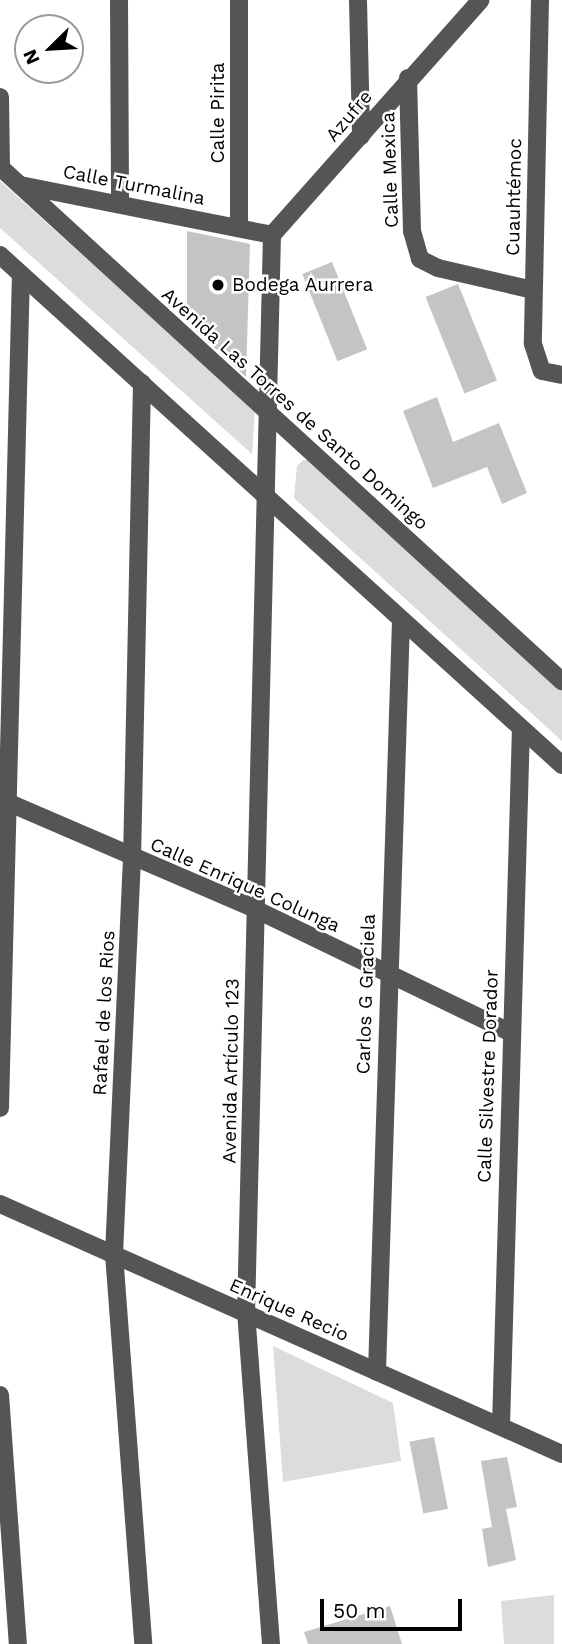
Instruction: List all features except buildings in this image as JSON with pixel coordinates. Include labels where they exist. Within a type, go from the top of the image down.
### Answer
[{"type":"street","points":[[119,0],[120,202]]},
{"type":"street","name":"Calle Pirita","points":[[239,0],[239,227]]},
{"type":"street","points":[[358,0],[361,136]]},
{"type":"street","name":"Cuauhtémoc","points":[[540,0],[533,290],[537,365],[550,376],[562,375]]},
{"type":"street","name":"Azufre","points":[[272,235],[361,136],[408,78],[480,1]]},
{"type":"street","name":"Calle Mexica","points":[[408,78],[412,231],[420,259],[438,268],[533,290]]},
{"type":"street","points":[[0,97],[0,168]]},
{"type":"street","name":"Avenida Las Torres de Santo Domingo","points":[[0,168],[562,681]]},
{"type":"street","name":"Calle Turmalina","points":[[20,185],[120,202],[239,227]]},
{"type":"street","points":[[239,227],[272,235]]},
{"type":"street","name":"Avenida Artículo 123","points":[[271,1644],[246,1314],[255,909],[270,498],[272,235]]},
{"type":"street","points":[[0,255],[562,765]]},
{"type":"street","points":[[0,1108],[4,801],[21,274]]},
{"type":"street","name":"Rafael de los Rios","points":[[142,383],[132,858],[114,1254],[143,1644]]},
{"type":"street","name":"Carlos G Graciela","points":[[377,1371],[387,971],[401,618]]},
{"type":"street","name":"Calle Silvestre Dorador","points":[[501,1426],[510,1032],[522,728]]},
{"type":"street","name":"Calle Enrique Colunga","points":[[4,801],[255,909],[510,1032]]},
{"type":"street","name":"Enrique Recio","points":[[0,1204],[562,1454]]},
{"type":"street","points":[[0,1395],[18,1644]]},
{"type":"shaded area","points":[[0,181],[255,410],[252,454],[0,228]]},
{"type":"shaded area","points":[[303,460],[310,460],[562,689],[562,741],[294,498],[297,466]]},
{"type":"shaded area","points":[[273,1346],[393,1403],[401,1461],[283,1482]]},
{"type":"shaded area","points":[[554,1595],[554,1644],[504,1644],[501,1601]]},
{"type":"place","name":"Bodega Aurrera","points":[[218,285]]}]
